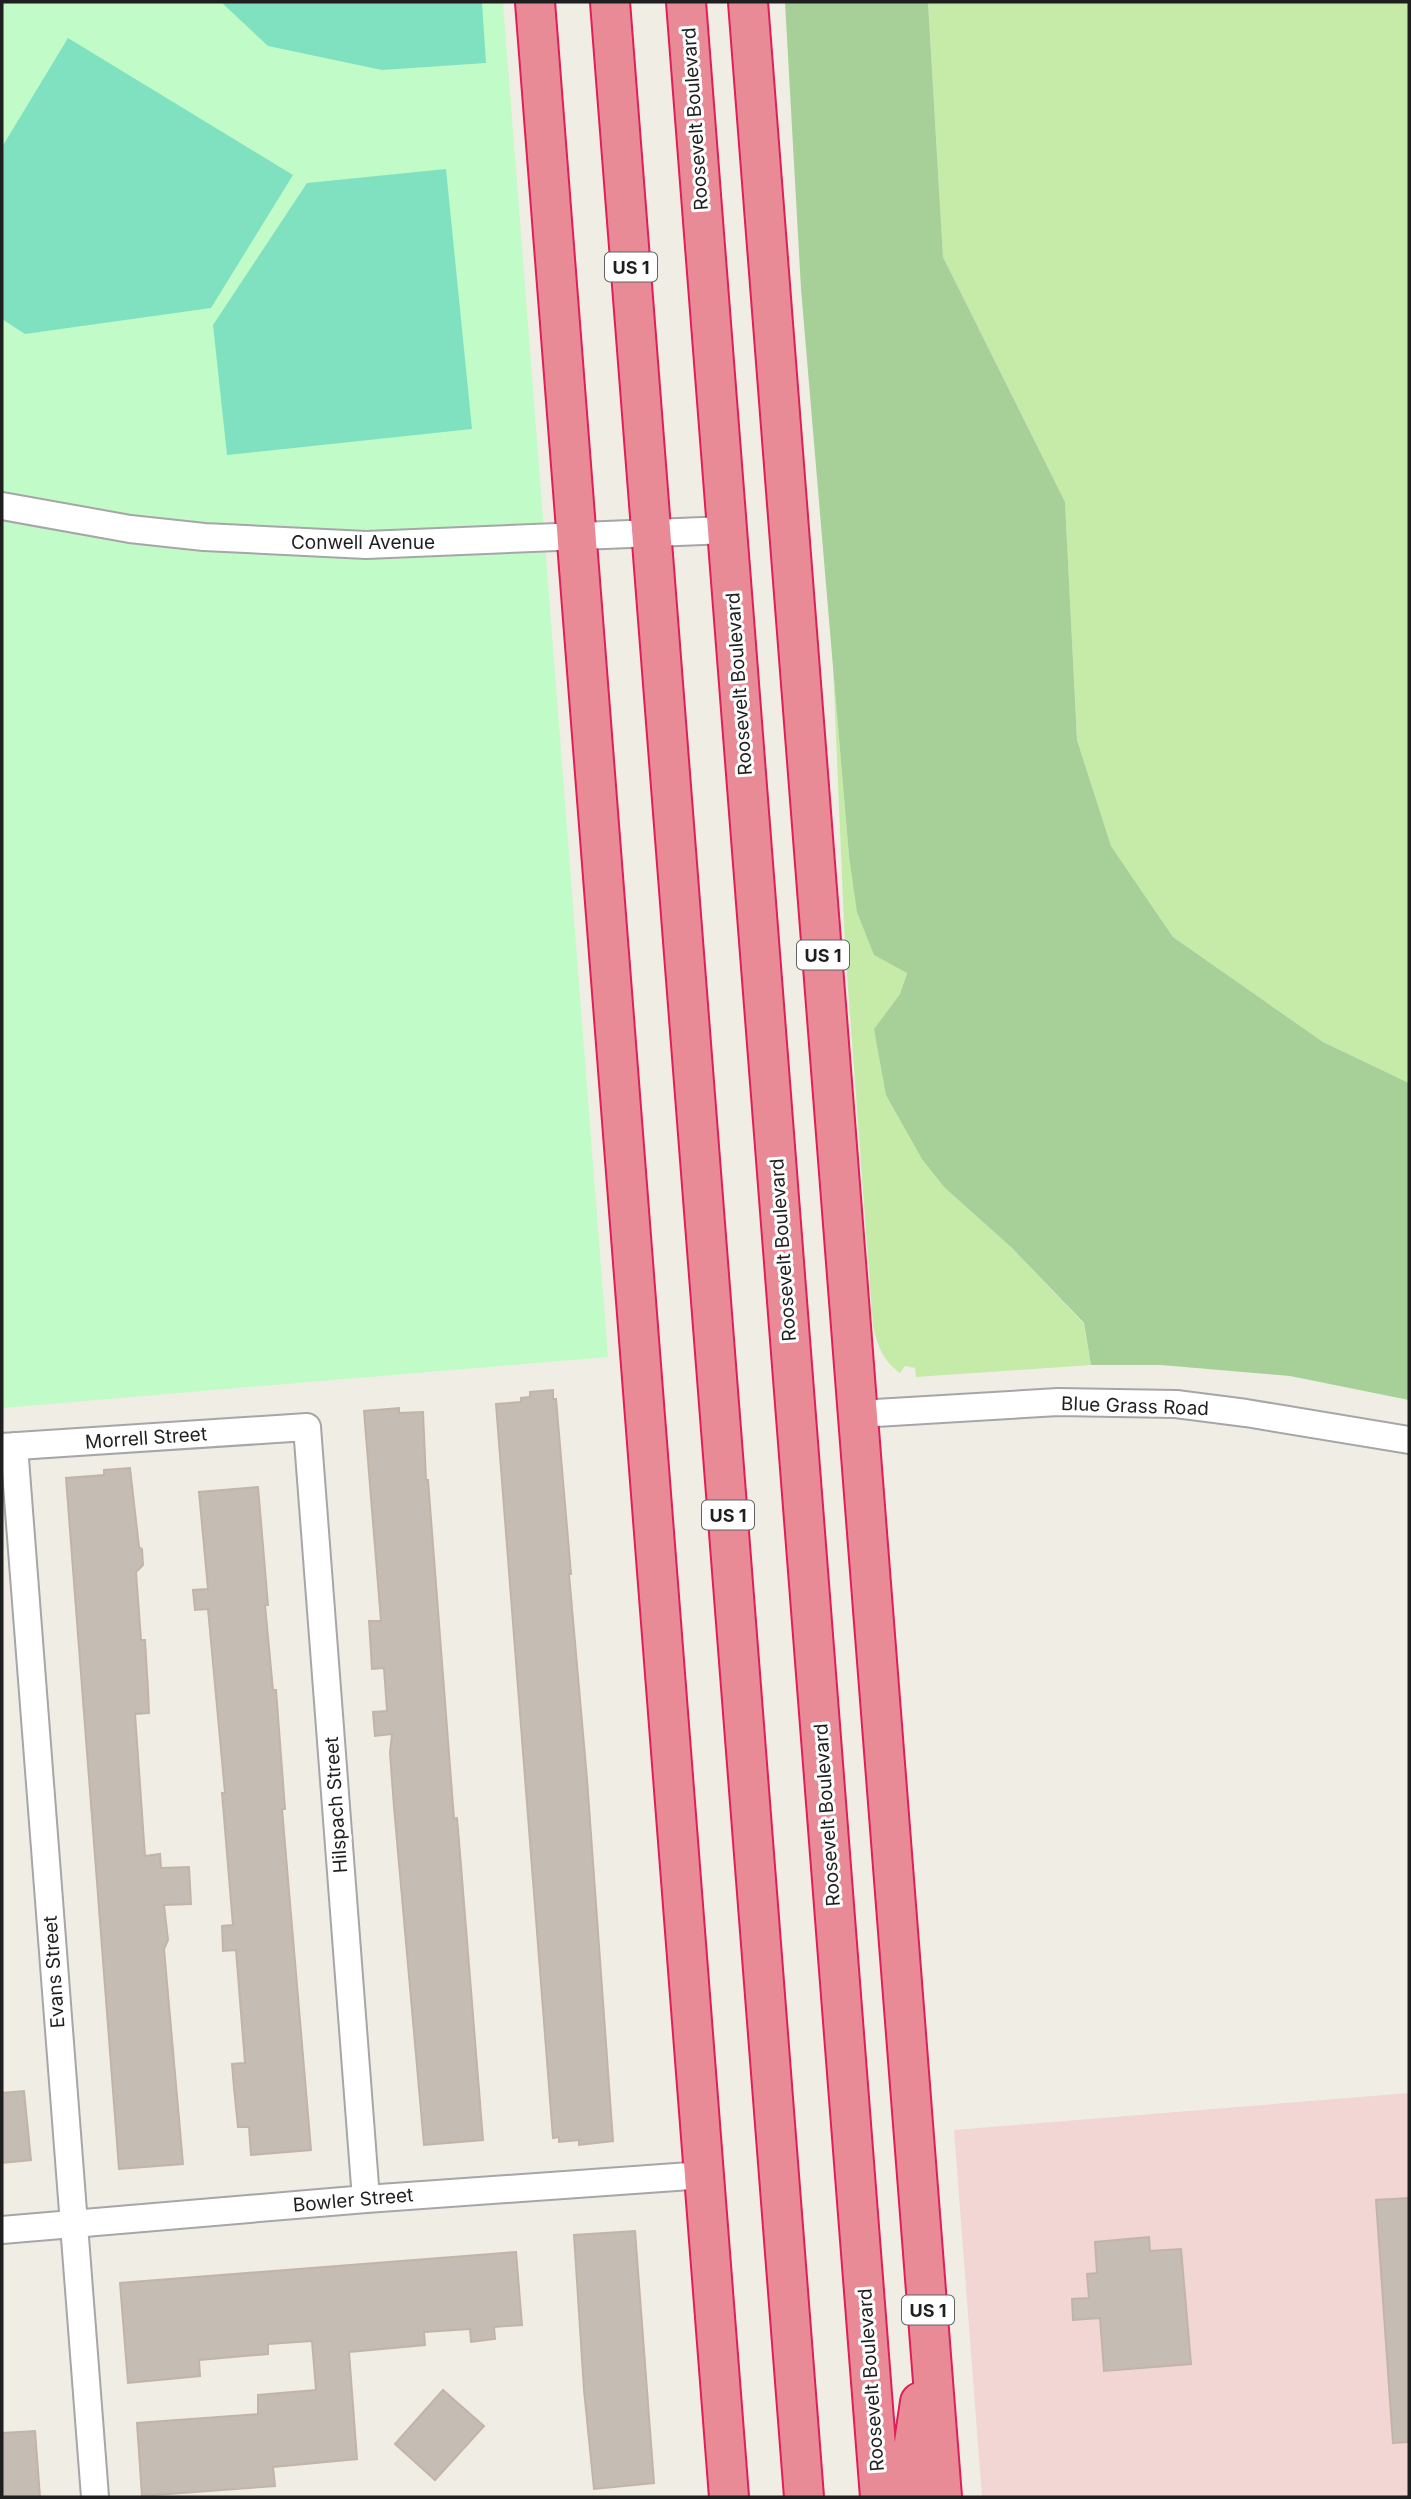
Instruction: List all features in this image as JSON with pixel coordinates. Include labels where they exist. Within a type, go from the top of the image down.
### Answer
[{"type":"highway","points":[[535,2],[729,2497]]},
{"type":"highway","points":[[542,89],[554,2]]},
{"type":"highway","name":"US 1","points":[[610,2],[804,2497]]},
{"type":"highway","name":"Roosevelt Boulevard","points":[[686,2],[880,2497]]},
{"type":"highway","name":"US 1","points":[[748,2],[942,2497]]},
{"type":"highway","points":[[906,2497],[930,2334]]},
{"type":"street","name":"Conwell Avenue","points":[[2,506],[130,529],[204,537],[366,545],[727,530]]},
{"type":"street","name":"Blue Grass Road","points":[[859,1413],[1058,1402],[1176,1405],[1247,1413],[1409,1440]]},
{"type":"street","name":"Hilspach Street","points":[[290,1429],[307,1427],[366,2199]]},
{"type":"street","name":"Morrell Street","points":[[8,1447],[290,1429]]},
{"type":"street","name":"Evans Street","points":[[8,1447],[95,2497]]},
{"type":"street","name":"Bowler Street","points":[[2,2230],[366,2199],[704,2175]]},
{"type":"shaded area","points":[[1409,2093],[1409,2497],[982,2497],[954,2130]]},
{"type":"green space","points":[[2,2],[503,2],[608,1357],[2,1408]]},
{"type":"green space","points":[[221,2],[482,2],[486,63],[382,70],[268,46]]},
{"type":"green space","points":[[785,2],[928,2],[943,257],[1065,502],[1077,740],[1111,846],[1173,937],[1323,1042],[1409,1083],[1409,1400],[1290,1376],[1161,1365],[1091,1365],[1084,1323],[1012,1248],[945,1188],[922,1159],[886,1095],[874,1029],[900,994],[907,973],[874,955],[857,912],[849,856],[801,289]]},
{"type":"green space","points":[[928,2],[1409,2],[1409,1083],[1323,1042],[1173,937],[1111,846],[1077,740],[1065,502],[943,257]]},
{"type":"green space","points":[[68,38],[293,175],[211,308],[25,334],[2,319],[2,147]]},
{"type":"green space","points":[[446,169],[472,429],[227,455],[213,325],[307,183]]},
{"type":"green space","points":[[833,666],[849,856],[874,955],[907,972],[900,994],[874,1029],[945,1188],[1012,1248],[1084,1324],[1091,1365],[916,1377],[915,1368],[905,1366],[900,1373],[894,1368],[879,1346],[873,1326],[845,948]]},
{"type":"building","points":[[553,1390],[553,1399],[556,1399],[571,1574],[613,2141],[579,2145],[579,2140],[559,2142],[559,2137],[553,2138],[496,1404],[521,1402],[521,1398],[530,1397],[530,1392]]},
{"type":"building","points":[[399,1408],[399,1413],[423,1412],[426,1480],[483,2140],[424,2145],[394,1807],[390,1753],[392,1734],[375,1736],[373,1712],[387,1711],[384,1668],[372,1669],[369,1621],[381,1621],[364,1411]]},
{"type":"building","points":[[130,1468],[139,1547],[142,1549],[143,1565],[136,1572],[141,1640],[145,1640],[149,1713],[135,1714],[145,1856],[160,1854],[161,1868],[189,1867],[191,1904],[164,1905],[168,1940],[164,1949],[183,2164],[119,2169],[66,1478],[104,1475],[104,1470]]},
{"type":"building","points":[[258,1487],[268,1605],[265,1605],[273,1690],[276,1690],[285,1809],[282,1809],[311,2150],[251,2155],[249,2127],[238,2127],[232,2064],[245,2063],[236,1950],[223,1951],[222,1926],[233,1925],[222,1793],[225,1793],[208,1609],[195,1610],[193,1590],[208,1589],[199,1492]]},
{"type":"building","points":[[24,2091],[31,2160],[2,2163],[2,2093]]},
{"type":"building","points":[[1409,2198],[1409,2442],[1393,2443],[1376,2200]]},
{"type":"building","points":[[635,2231],[654,2483],[594,2489],[584,2390],[574,2235]]},
{"type":"building","points":[[1149,2237],[1150,2251],[1181,2249],[1191,2364],[1104,2371],[1100,2318],[1073,2320],[1072,2299],[1089,2298],[1087,2274],[1097,2273],[1095,2242]]},
{"type":"building","points":[[516,2252],[522,2325],[494,2327],[495,2339],[471,2342],[470,2329],[424,2332],[425,2345],[349,2352],[357,2459],[273,2467],[275,2486],[142,2496],[137,2423],[258,2414],[258,2395],[316,2390],[312,2341],[268,2344],[268,2354],[199,2360],[200,2376],[128,2383],[120,2283]]},
{"type":"building","points":[[443,2390],[484,2426],[435,2480],[395,2444]]},
{"type":"building","points":[[35,2431],[40,2497],[2,2497],[2,2433]]}]
